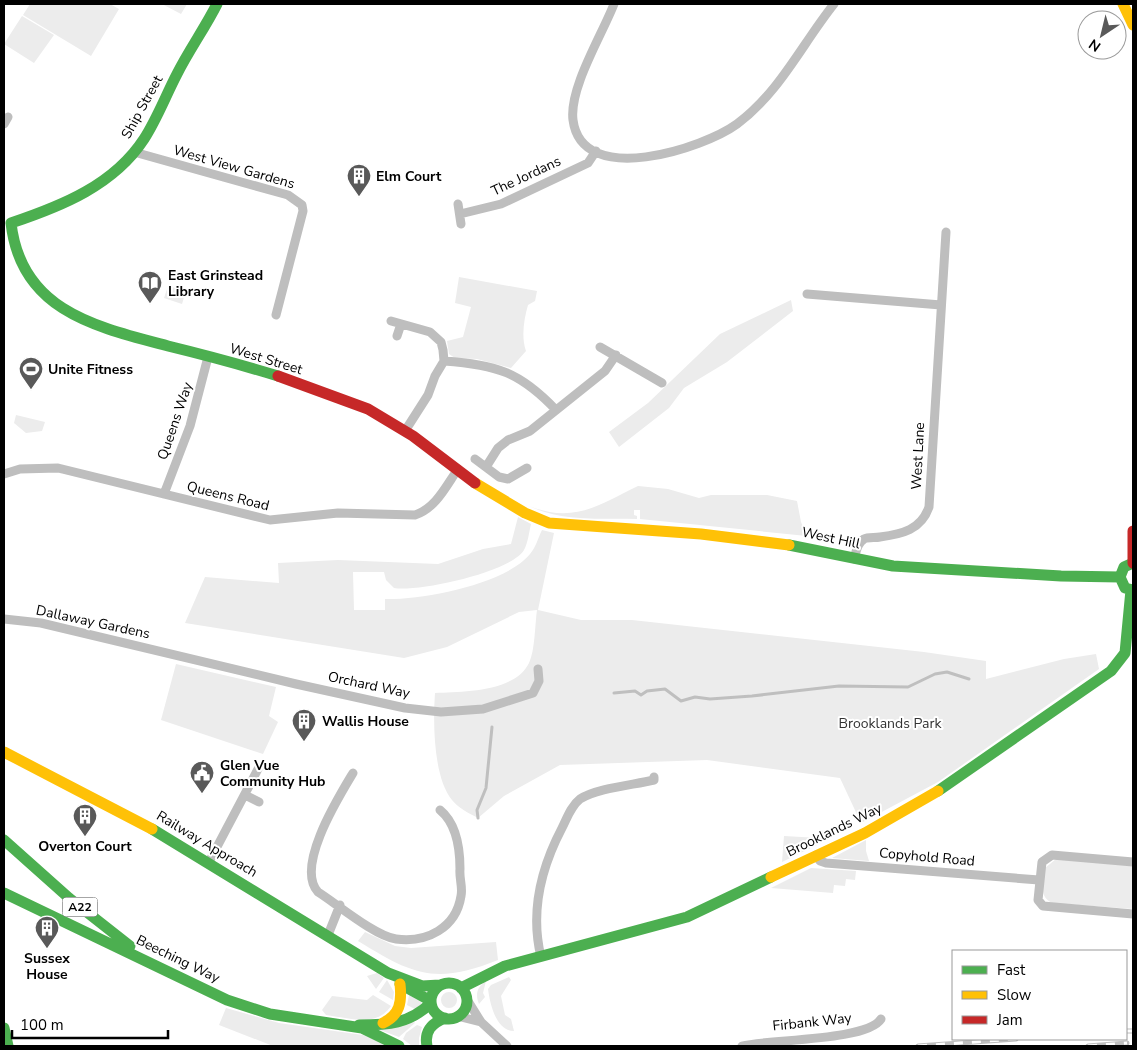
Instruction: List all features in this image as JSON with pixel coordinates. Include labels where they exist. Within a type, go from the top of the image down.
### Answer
[{"type":"main road","name":"Ship Street","points":[[11,223],[60,206],[80,196],[113,174],[134,152],[150,129],[178,72],[217,4]]},
{"type":"main road","points":[[1123,4],[1133,25]]},
{"type":"main road","points":[[4,213],[11,223]]},
{"type":"main road","name":"West Street","points":[[11,223],[12,238],[17,258],[43,293],[60,307],[77,317],[100,326],[351,401],[405,431],[458,470],[537,520]]},
{"type":"main road","name":"West Hill","points":[[537,520],[560,525],[639,528],[807,547],[892,566],[955,568],[1061,576],[1120,577]]},
{"type":"main road","points":[[1132,590],[1125,588],[1120,577],[1121,570],[1126,565],[1133,563],[1133,531]]},
{"type":"main road","name":"Brooklands Way","points":[[464,993],[505,966],[687,917],[865,833],[942,789],[1120,663],[1131,642],[1132,590]]},
{"type":"main road","name":"Railway Approach","points":[[4,752],[138,820],[328,935],[388,973],[400,984],[431,1002]]},
{"type":"main road","name":"A22","points":[[4,839],[68,898],[160,967]]},
{"type":"main road","name":"Beeching Way","points":[[4,893],[227,1000],[252,1009],[289,1018],[379,1025],[406,1022],[431,1002]]},
{"type":"main road","name":"Railway Approach","points":[[388,973],[422,986],[440,985]]},
{"type":"main road","points":[[427,1046],[428,1030],[434,1022],[457,1016],[466,1007],[464,993],[451,983],[440,985],[434,992],[431,1002],[436,1013],[445,1018]]},
{"type":"main road","points":[[379,1025],[393,1019],[400,1011],[402,1004],[400,984]]},
{"type":"main road","name":"Beeching Way","points":[[347,1024],[374,1032],[399,1046]]},
{"type":"main road","points":[[4,1028],[8,1046]]},
{"type":"street","points":[[614,4],[579,84],[574,104],[573,120],[576,133],[582,141],[596,151],[608,156],[630,158],[675,152],[708,140],[737,124],[767,96],[792,67],[816,26],[834,4]]},
{"type":"street","name":"The Jordans","points":[[460,214],[501,204],[588,163],[596,151]]},
{"type":"street","name":"West View Gardens","points":[[134,152],[288,195],[302,205],[303,211],[276,315]]},
{"type":"street","points":[[458,204],[461,224]]},
{"type":"street","name":"West Lane","points":[[854,559],[858,545],[864,539],[900,535],[911,530],[926,516],[929,507],[946,232]]},
{"type":"street","points":[[807,294],[941,305]]},
{"type":"street","points":[[391,321],[430,332],[441,342],[444,361],[428,395],[405,431]]},
{"type":"street","points":[[397,336],[401,324]]},
{"type":"street","points":[[600,346],[662,383]]},
{"type":"street","points":[[486,467],[498,448],[508,440],[530,431],[605,371],[616,355]]},
{"type":"street","name":"Queens Way","points":[[164,494],[193,417],[208,357]]},
{"type":"street","points":[[444,361],[476,364],[509,373],[536,390],[556,410]]},
{"type":"street","points":[[475,459],[499,477],[508,479],[527,468]]},
{"type":"street","name":"Queens Road","points":[[4,474],[20,469],[58,468],[270,520],[338,513],[415,515],[425,512],[432,505],[458,470]]},
{"type":"street","name":"Dallaway Gardens","points":[[4,619],[42,623],[175,655]]},
{"type":"street","name":"Orchard Way","points":[[175,655],[405,708],[441,712],[483,709],[533,692],[540,681],[538,669]]},
{"type":"street","points":[[209,862],[246,795],[258,769]]},
{"type":"street","points":[[353,773],[325,821],[309,872],[312,886],[369,927],[394,939],[423,938],[438,933],[445,927],[456,910],[462,895],[461,858],[451,823],[440,810]]},
{"type":"street","points":[[541,957],[536,936],[541,883],[554,844],[572,808],[579,800],[589,794],[654,780],[654,777]]},
{"type":"street","points":[[246,795],[259,802]]},
{"type":"street","name":"Copyhold Road","points":[[816,856],[820,861],[826,863],[1039,880]]},
{"type":"street","points":[[1133,862],[1052,856],[1042,862],[1038,900],[1043,906],[1133,914]]},
{"type":"street","points":[[328,935],[340,906]]},
{"type":"street","points":[[464,993],[481,1022],[507,1046]]},
{"type":"street","points":[[457,1016],[481,1022]]},
{"type":"street","name":"Firbank Way","points":[[742,1046],[757,1042],[848,1034],[874,1026],[881,1019]]},
{"type":"green space","points":[[30,4],[110,4],[119,9],[91,56],[23,15]]},
{"type":"green space","points":[[162,4],[187,4],[181,14]]},
{"type":"green space","points":[[22,16],[54,35],[34,63],[4,44]]},
{"type":"green space","points":[[459,277],[537,291],[535,301],[528,305],[525,316],[523,334],[526,351],[511,368],[477,359],[455,358],[449,354],[447,341],[463,337],[471,307],[455,303]]},
{"type":"green space","points":[[168,286],[186,291],[182,304],[164,298]]},
{"type":"green space","points":[[791,300],[793,311],[727,362],[684,388],[669,408],[619,447],[609,432],[648,403],[720,334]]},
{"type":"green space","points":[[16,415],[45,422],[42,431],[26,433],[14,423]]},
{"type":"green space","points":[[638,486],[668,489],[699,498],[711,495],[767,495],[797,501],[801,522],[807,536],[640,519],[640,510],[634,510],[634,515],[637,516],[637,519],[596,519],[555,515],[529,506],[545,511],[573,513],[586,510]]},
{"type":"green space","name":"Brooklands Park","points":[[518,517],[531,524],[527,541],[524,550],[516,558],[502,566],[443,584],[406,588],[394,588],[386,580],[384,572],[353,572],[354,610],[385,610],[385,599],[420,597],[441,593],[483,582],[502,574],[518,565],[530,554],[542,530],[554,533],[538,610],[581,620],[632,620],[924,652],[986,661],[986,679],[1064,659],[1096,654],[1099,669],[938,782],[861,823],[840,778],[707,760],[560,765],[504,796],[478,818],[454,803],[441,778],[434,733],[435,693],[487,689],[512,680],[522,673],[531,658],[537,610],[519,612],[447,647],[404,658],[185,623],[205,577],[279,583],[278,563],[338,560],[438,564],[483,549],[511,544]]},
{"type":"green space","points":[[176,664],[276,687],[269,716],[278,722],[263,754],[161,720]]},
{"type":"green space","points":[[784,836],[819,838],[821,843],[782,862]]},
{"type":"green space","points":[[866,840],[866,851],[869,861],[832,858]]},
{"type":"green space","points":[[1056,859],[1133,866],[1133,909],[1052,903],[1045,896],[1042,888],[1045,868]]},
{"type":"green space","points":[[811,868],[856,871],[855,880],[846,879],[845,886],[834,885],[833,893],[771,888]]},
{"type":"green space","points":[[365,932],[395,946],[411,948],[496,942],[498,960],[458,972],[425,973],[394,962],[358,941]]},
{"type":"green space","points":[[377,973],[384,978],[376,989],[367,976]]},
{"type":"green space","points":[[509,977],[511,980],[501,996],[505,1015],[511,1019],[514,1031],[508,1030],[498,1022],[492,1009],[488,989],[491,985]]},
{"type":"green space","points":[[387,980],[394,992],[393,1000],[379,992]]},
{"type":"green space","points":[[486,981],[483,993],[485,997],[479,1004],[478,991]]},
{"type":"green space","points":[[449,992],[457,1000],[449,1008],[441,1000]]},
{"type":"green space","points":[[373,995],[391,1006],[378,1017],[362,1020],[353,1019],[326,1015],[322,1010],[332,996],[367,1000]]},
{"type":"green space","points":[[409,995],[421,1002],[422,1005],[415,1009],[407,1005]]},
{"type":"green space","points":[[226,1008],[279,1023],[363,1035],[391,1046],[273,1046],[219,1025]]},
{"type":"green space","points":[[414,1022],[399,1037],[377,1029]]},
{"type":"green space","points":[[417,1025],[422,1027],[419,1046],[412,1046],[403,1039],[406,1033]]},
{"type":"waterway","points":[[614,693],[635,691],[641,695],[647,691],[665,689],[681,701],[695,697],[710,699],[752,696],[839,686],[908,687],[935,674],[947,672],[969,679]]},
{"type":"waterway","points":[[478,818],[477,810],[486,788],[492,727]]},
{"type":"railway","points":[[1127,1031],[1133,1031]]},
{"type":"railway","points":[[918,1046],[1002,1040]]},
{"type":"railway","points":[[1088,1046],[1127,1043]]},
{"type":"traffic: fast","points":[[11,223],[49,209],[85,192],[118,169],[132,155],[149,131],[182,65],[217,4]]},
{"type":"traffic: fast","points":[[11,223],[18,253],[30,277],[46,296],[66,310],[89,322],[114,331],[278,376]]},
{"type":"traffic: fast","points":[[789,545],[893,566],[1061,576],[1120,577]]},
{"type":"traffic: fast","points":[[1133,563],[1124,567],[1120,577],[1125,588],[1133,590]]},
{"type":"traffic: fast","points":[[938,791],[1111,671],[1125,653],[1131,590]]},
{"type":"traffic: fast","points":[[152,829],[388,973],[422,986],[440,985]]},
{"type":"traffic: fast","points":[[4,840],[69,898],[130,946]]},
{"type":"traffic: fast","points":[[461,988],[505,966],[687,917],[771,877]]},
{"type":"traffic: fast","points":[[4,893],[227,1000],[270,1014],[362,1028],[399,1046]]},
{"type":"traffic: fast","points":[[449,983],[461,989],[467,1001],[461,1013],[449,1019],[437,1013],[431,1001],[437,989],[449,983]]},
{"type":"traffic: fast","points":[[400,984],[431,1001]]},
{"type":"traffic: fast","points":[[359,1025],[379,1025],[398,1022],[415,1015],[431,1003]]},
{"type":"traffic: fast","points":[[427,1046],[426,1041],[430,1028],[436,1022],[445,1018]]},
{"type":"traffic: fast","points":[[4,1028],[8,1046]]},
{"type":"traffic: slow","points":[[1123,4],[1133,25]]},
{"type":"traffic: slow","points":[[475,483],[525,513],[549,523],[701,534],[789,545]]},
{"type":"traffic: slow","points":[[4,752],[152,829]]},
{"type":"traffic: slow","points":[[771,877],[865,833],[938,791]]},
{"type":"traffic: slow","points":[[383,1023],[389,1020],[399,1007],[401,997],[400,984]]},
{"type":"traffic: jam","points":[[278,376],[368,409],[413,436],[475,483]]},
{"type":"traffic: jam","points":[[1133,531],[1133,563]]},
{"type":"place","name":"Elm Court","points":[[359,197]]},
{"type":"place","name":"East Grinstead Library","points":[[150,304]]},
{"type":"place","name":"Unite Fitness","points":[[31,390]]},
{"type":"place","name":"Wallis House","points":[[304,742]]},
{"type":"place","name":"Glen Vue Community Hub","points":[[202,794]]},
{"type":"place","name":"Overton Court","points":[[85,837]]},
{"type":"place","name":"Sussex House","points":[[47,949]]}]
